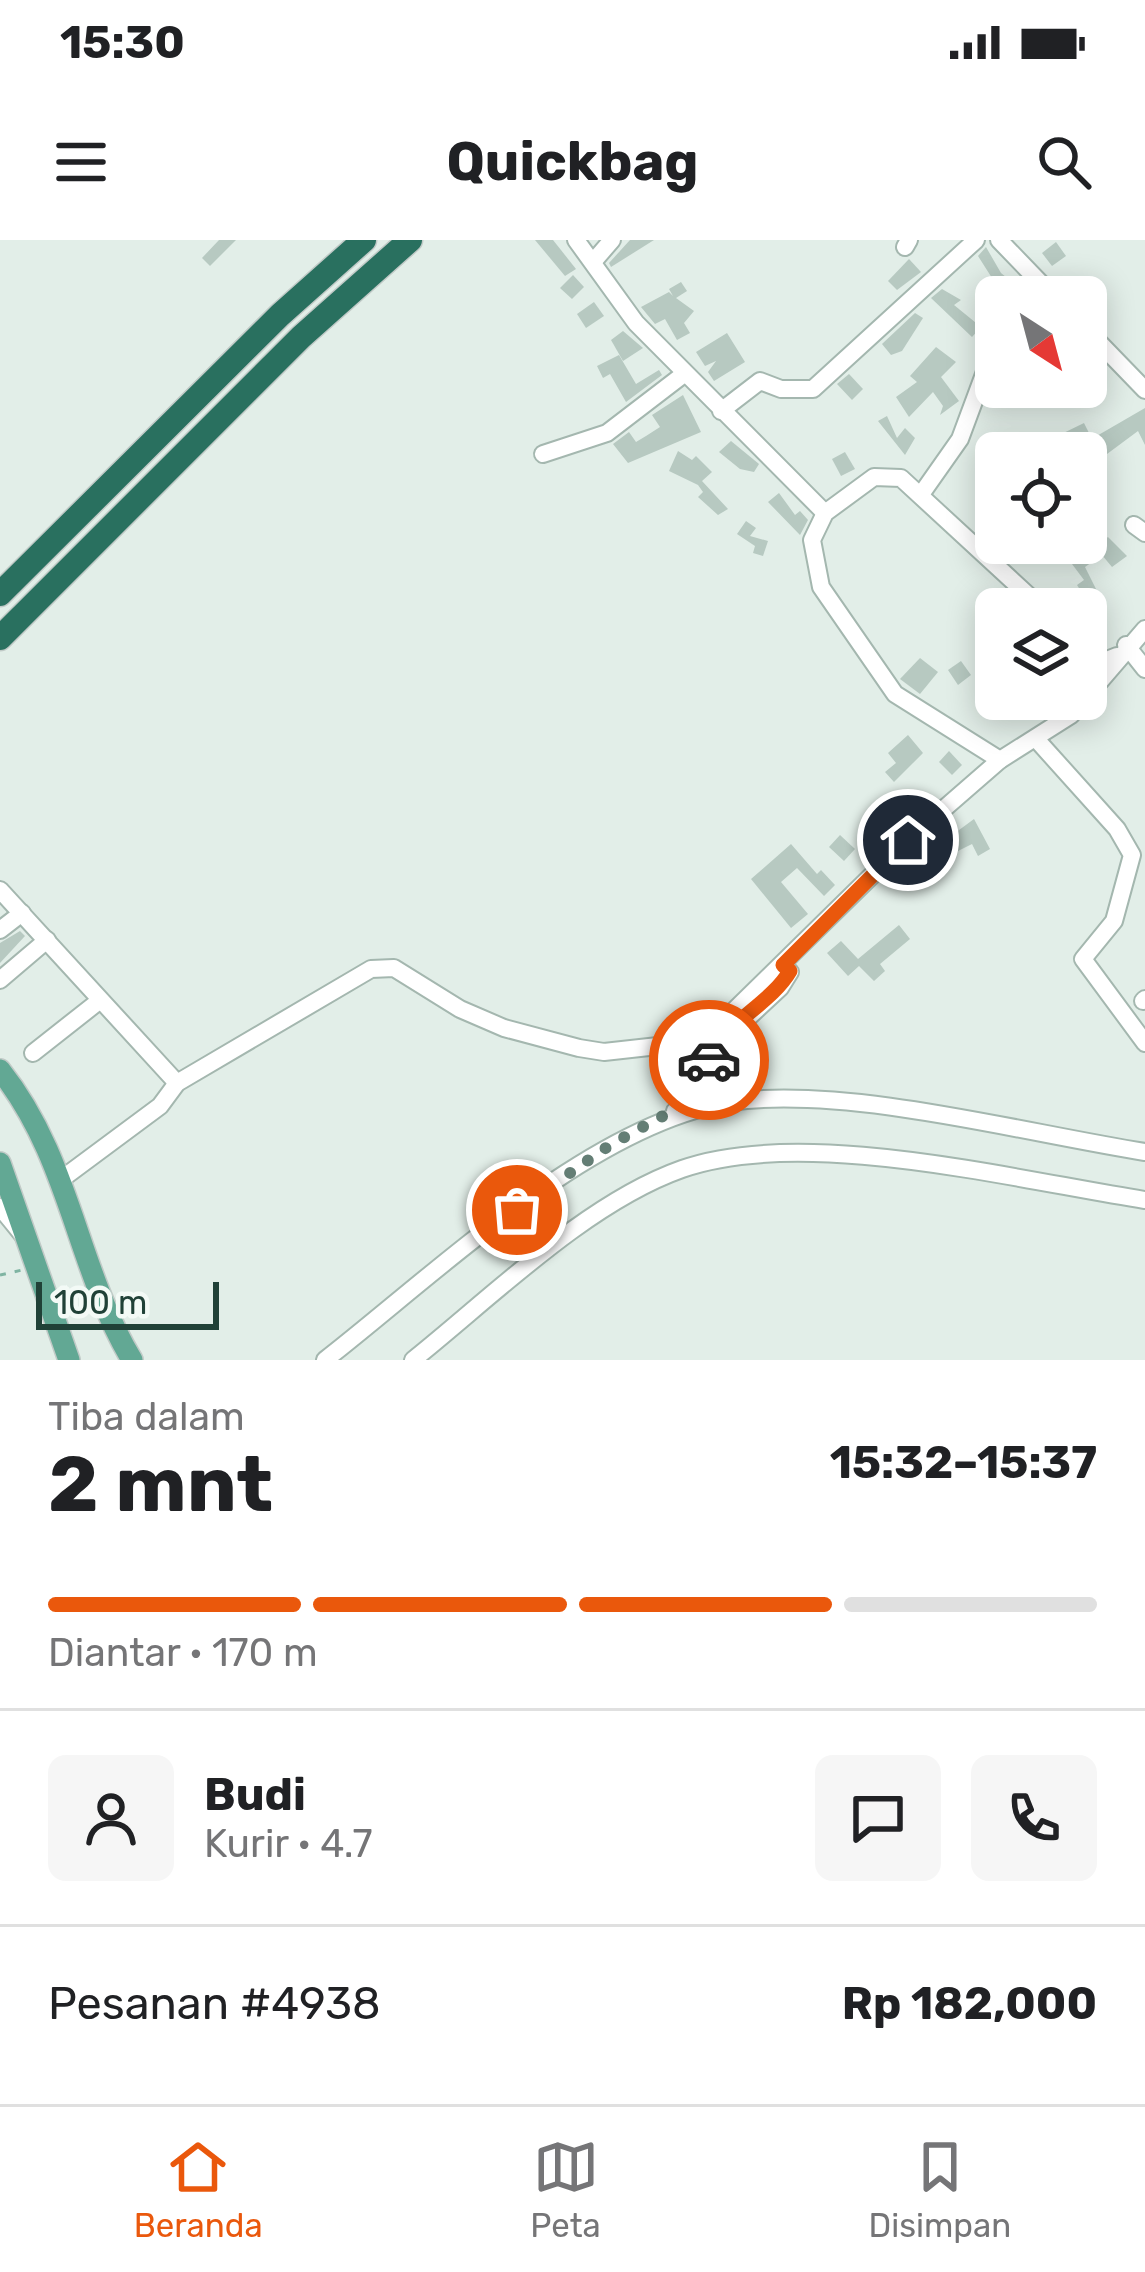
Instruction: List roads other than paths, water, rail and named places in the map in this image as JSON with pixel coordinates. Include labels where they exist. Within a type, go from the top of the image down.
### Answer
[{"type":"highway","points":[[0,594],[280,315],[364,240]]},
{"type":"highway","points":[[0,638],[301,337],[410,240]]},
{"type":"main road","points":[[0,1070],[19,1093],[63,1178],[131,1357]]},
{"type":"main road","points":[[0,1163],[69,1360]]},
{"type":"street","points":[[576,240],[636,323],[825,513]]},
{"type":"street","points":[[593,262],[612,240]]},
{"type":"street","points":[[721,411],[760,381],[781,389],[813,389],[976,240]]},
{"type":"street","points":[[999,240],[1029,276]]},
{"type":"street","points":[[1107,351],[1145,390]]},
{"type":"street","points":[[543,454],[607,433],[685,374]]},
{"type":"street","points":[[922,493],[960,440],[975,399]]},
{"type":"street","points":[[1000,760],[895,694],[821,587],[812,540],[825,513],[874,477],[901,478],[1021,588]]},
{"type":"street","points":[[1107,659],[1145,629]]},
{"type":"street","points":[[1122,650],[1145,669]]},
{"type":"street","points":[[63,1178],[160,1106],[177,1083],[258,1031],[383,967],[504,1028],[604,1052],[703,1041],[908,840],[1000,760],[1037,740],[1088,698],[1122,650]]},
{"type":"street","points":[[1037,740],[1117,830],[1132,855],[1114,921],[1083,959],[1145,1043]]},
{"type":"street","points":[[0,890],[177,1083]]},
{"type":"street","points":[[0,930],[22,913]]},
{"type":"street","points":[[0,980],[47,940]]},
{"type":"street","points":[[712,1084],[711,1052],[780,988],[790,971],[783,965]]},
{"type":"street","points":[[33,1053],[99,1001]]},
{"type":"street","points":[[712,1084],[727,1092],[778,1100]]},
{"type":"street","points":[[325,1360],[561,1178],[610,1145],[663,1120],[712,1084]]},
{"type":"street","points":[[663,1120],[745,1100],[836,1101],[1145,1152]]},
{"type":"street","points":[[413,1360],[636,1191],[682,1169],[729,1157],[832,1152],[1145,1200]]},
{"type":"street","points":[[0,1207],[26,1240]]}]
